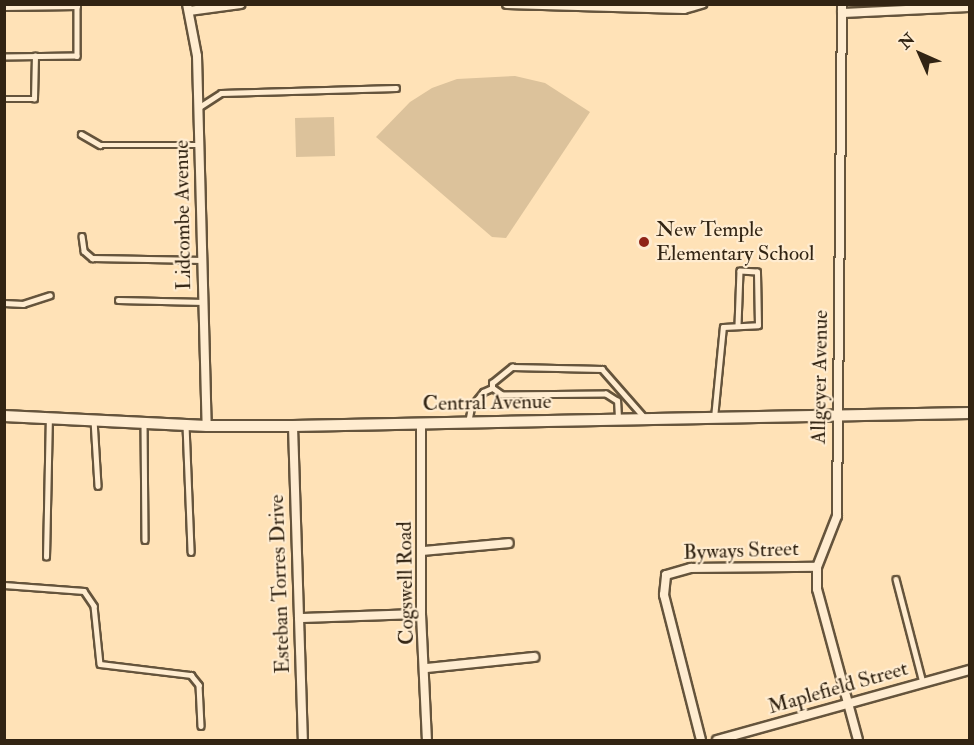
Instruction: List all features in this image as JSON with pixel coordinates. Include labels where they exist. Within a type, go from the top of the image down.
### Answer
[{"type":"street","points":[[188,8],[241,4]]},
{"type":"street","points":[[507,4],[684,9],[702,4]]},
{"type":"street","points":[[842,9],[969,7]]},
{"type":"street","name":"Lidcombe Avenue","points":[[188,8],[197,56],[207,426]]},
{"type":"street","name":"Allgeyer Avenue","points":[[842,9],[837,516],[817,567],[817,589],[826,630],[858,741]]},
{"type":"street","name":"Central Avenue","points":[[4,416],[207,426],[293,426],[969,413]]},
{"type":"street","name":"Cogswell Road","points":[[421,424],[423,551],[421,614],[426,668],[427,741]]},
{"type":"street","name":"Esteban Torres Drive","points":[[293,426],[303,741]]},
{"type":"street","points":[[423,551],[509,543]]},
{"type":"street","name":"Byways Street","points":[[700,741],[664,595],[666,575],[691,568],[817,567]]},
{"type":"street","points":[[299,618],[421,614]]},
{"type":"street","points":[[426,668],[534,657]]},
{"type":"street","name":"Maplefield Street","points":[[717,741],[969,670]]},
{"type":"lane","points":[[4,7],[77,6],[77,56],[4,57]]},
{"type":"lane","points":[[4,99],[34,99],[35,56]]},
{"type":"lane","points":[[198,108],[221,93],[396,88]]},
{"type":"lane","points":[[81,134],[100,145],[200,145]]},
{"type":"lane","points":[[82,236],[84,251],[92,258],[202,260]]},
{"type":"lane","points":[[714,418],[723,327],[758,325],[757,272],[740,271],[738,326]]},
{"type":"lane","points":[[4,303],[23,304],[50,295]]},
{"type":"lane","points":[[118,300],[204,302]]},
{"type":"lane","points":[[468,423],[471,407],[483,392],[492,388],[496,377],[512,367],[590,366],[607,372],[646,420]]},
{"type":"lane","points":[[492,388],[502,395],[606,394],[617,401],[618,420]]},
{"type":"lane","points":[[46,557],[49,418]]},
{"type":"lane","points":[[94,420],[98,486]]},
{"type":"lane","points":[[144,423],[145,540]]},
{"type":"lane","points":[[186,425],[191,552]]},
{"type":"lane","points":[[896,579],[923,683]]},
{"type":"lane","points":[[4,585],[84,591],[94,606],[100,664],[191,675],[199,685],[201,726]]},
{"type":"shaded area","points":[[515,76],[545,83],[590,112],[506,238],[492,237],[376,137],[410,102],[432,88],[457,79]]},
{"type":"shaded area","points":[[334,117],[335,156],[296,157],[295,118]]},
{"type":"place","name":"New Temple Elementary School","points":[[644,242]]}]
